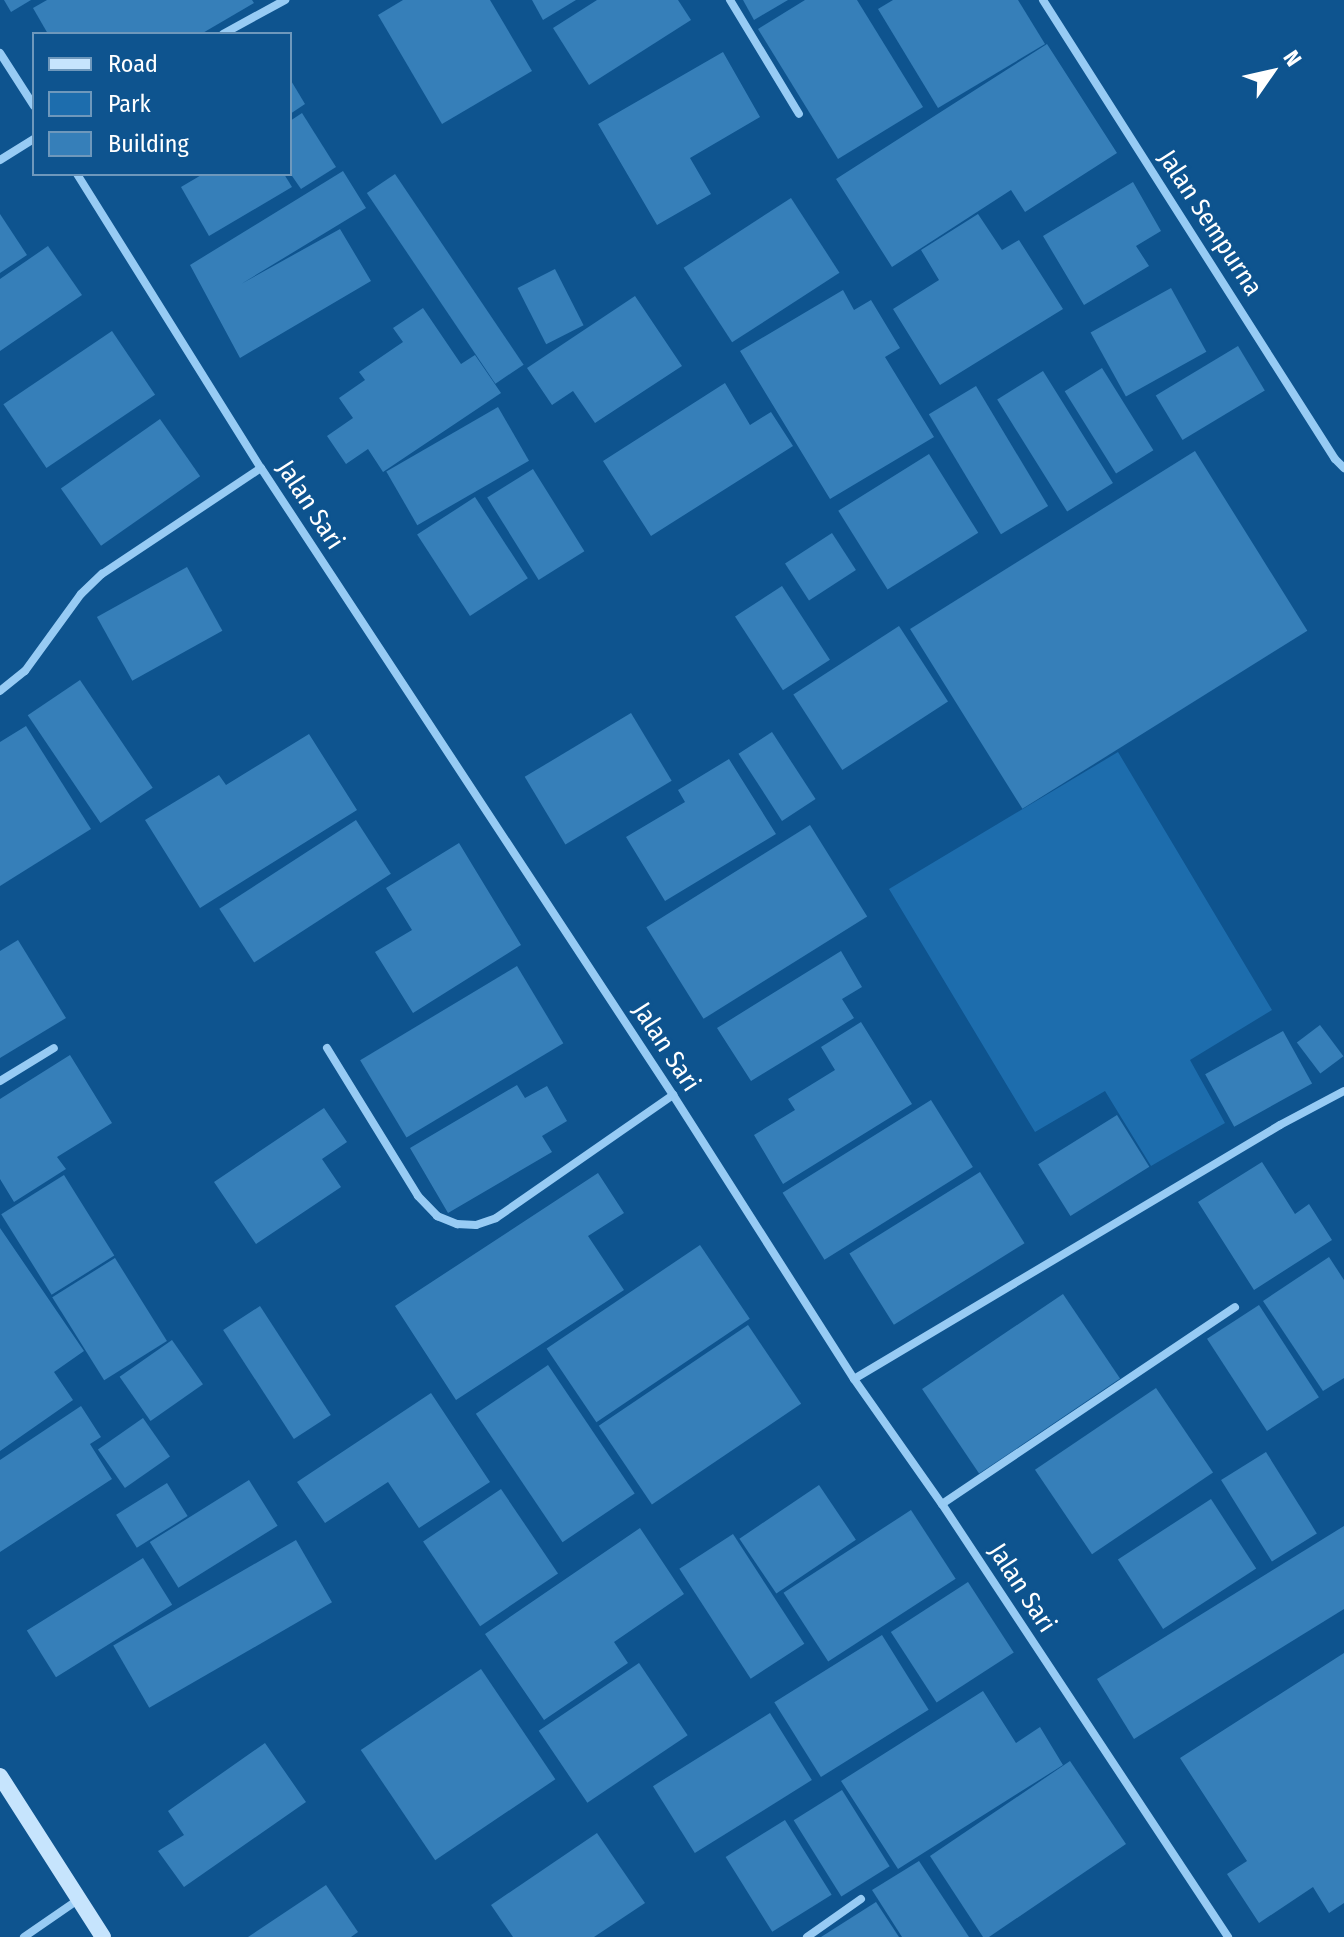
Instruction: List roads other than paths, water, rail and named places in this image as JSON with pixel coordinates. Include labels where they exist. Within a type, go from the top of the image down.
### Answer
[{"type":"street","points":[[227,32],[285,0]]},
{"type":"street","points":[[730,0],[799,114]]},
{"type":"street","name":"Jalan Sempurna","points":[[1043,0],[1335,459],[1344,468]]},
{"type":"street","points":[[0,53],[32,103]]},
{"type":"street","points":[[0,160],[32,140]]},
{"type":"street","name":"Jalan Sari","points":[[78,176],[261,468],[673,1095],[854,1379],[942,1504],[1228,1937]]},
{"type":"street","points":[[0,691],[25,671],[81,594],[102,574],[261,468]]},
{"type":"street","points":[[0,1081],[54,1048]]},
{"type":"street","points":[[327,1048],[418,1196],[437,1216],[457,1224],[476,1225],[496,1218],[673,1095]]},
{"type":"street","points":[[854,1379],[1280,1125],[1344,1091]]},
{"type":"street","points":[[942,1504],[1235,1307]]},
{"type":"street","points":[[0,1776],[103,1937]]},
{"type":"street","points":[[24,1937],[79,1899]]},
{"type":"street","points":[[807,1937],[861,1899]]}]
